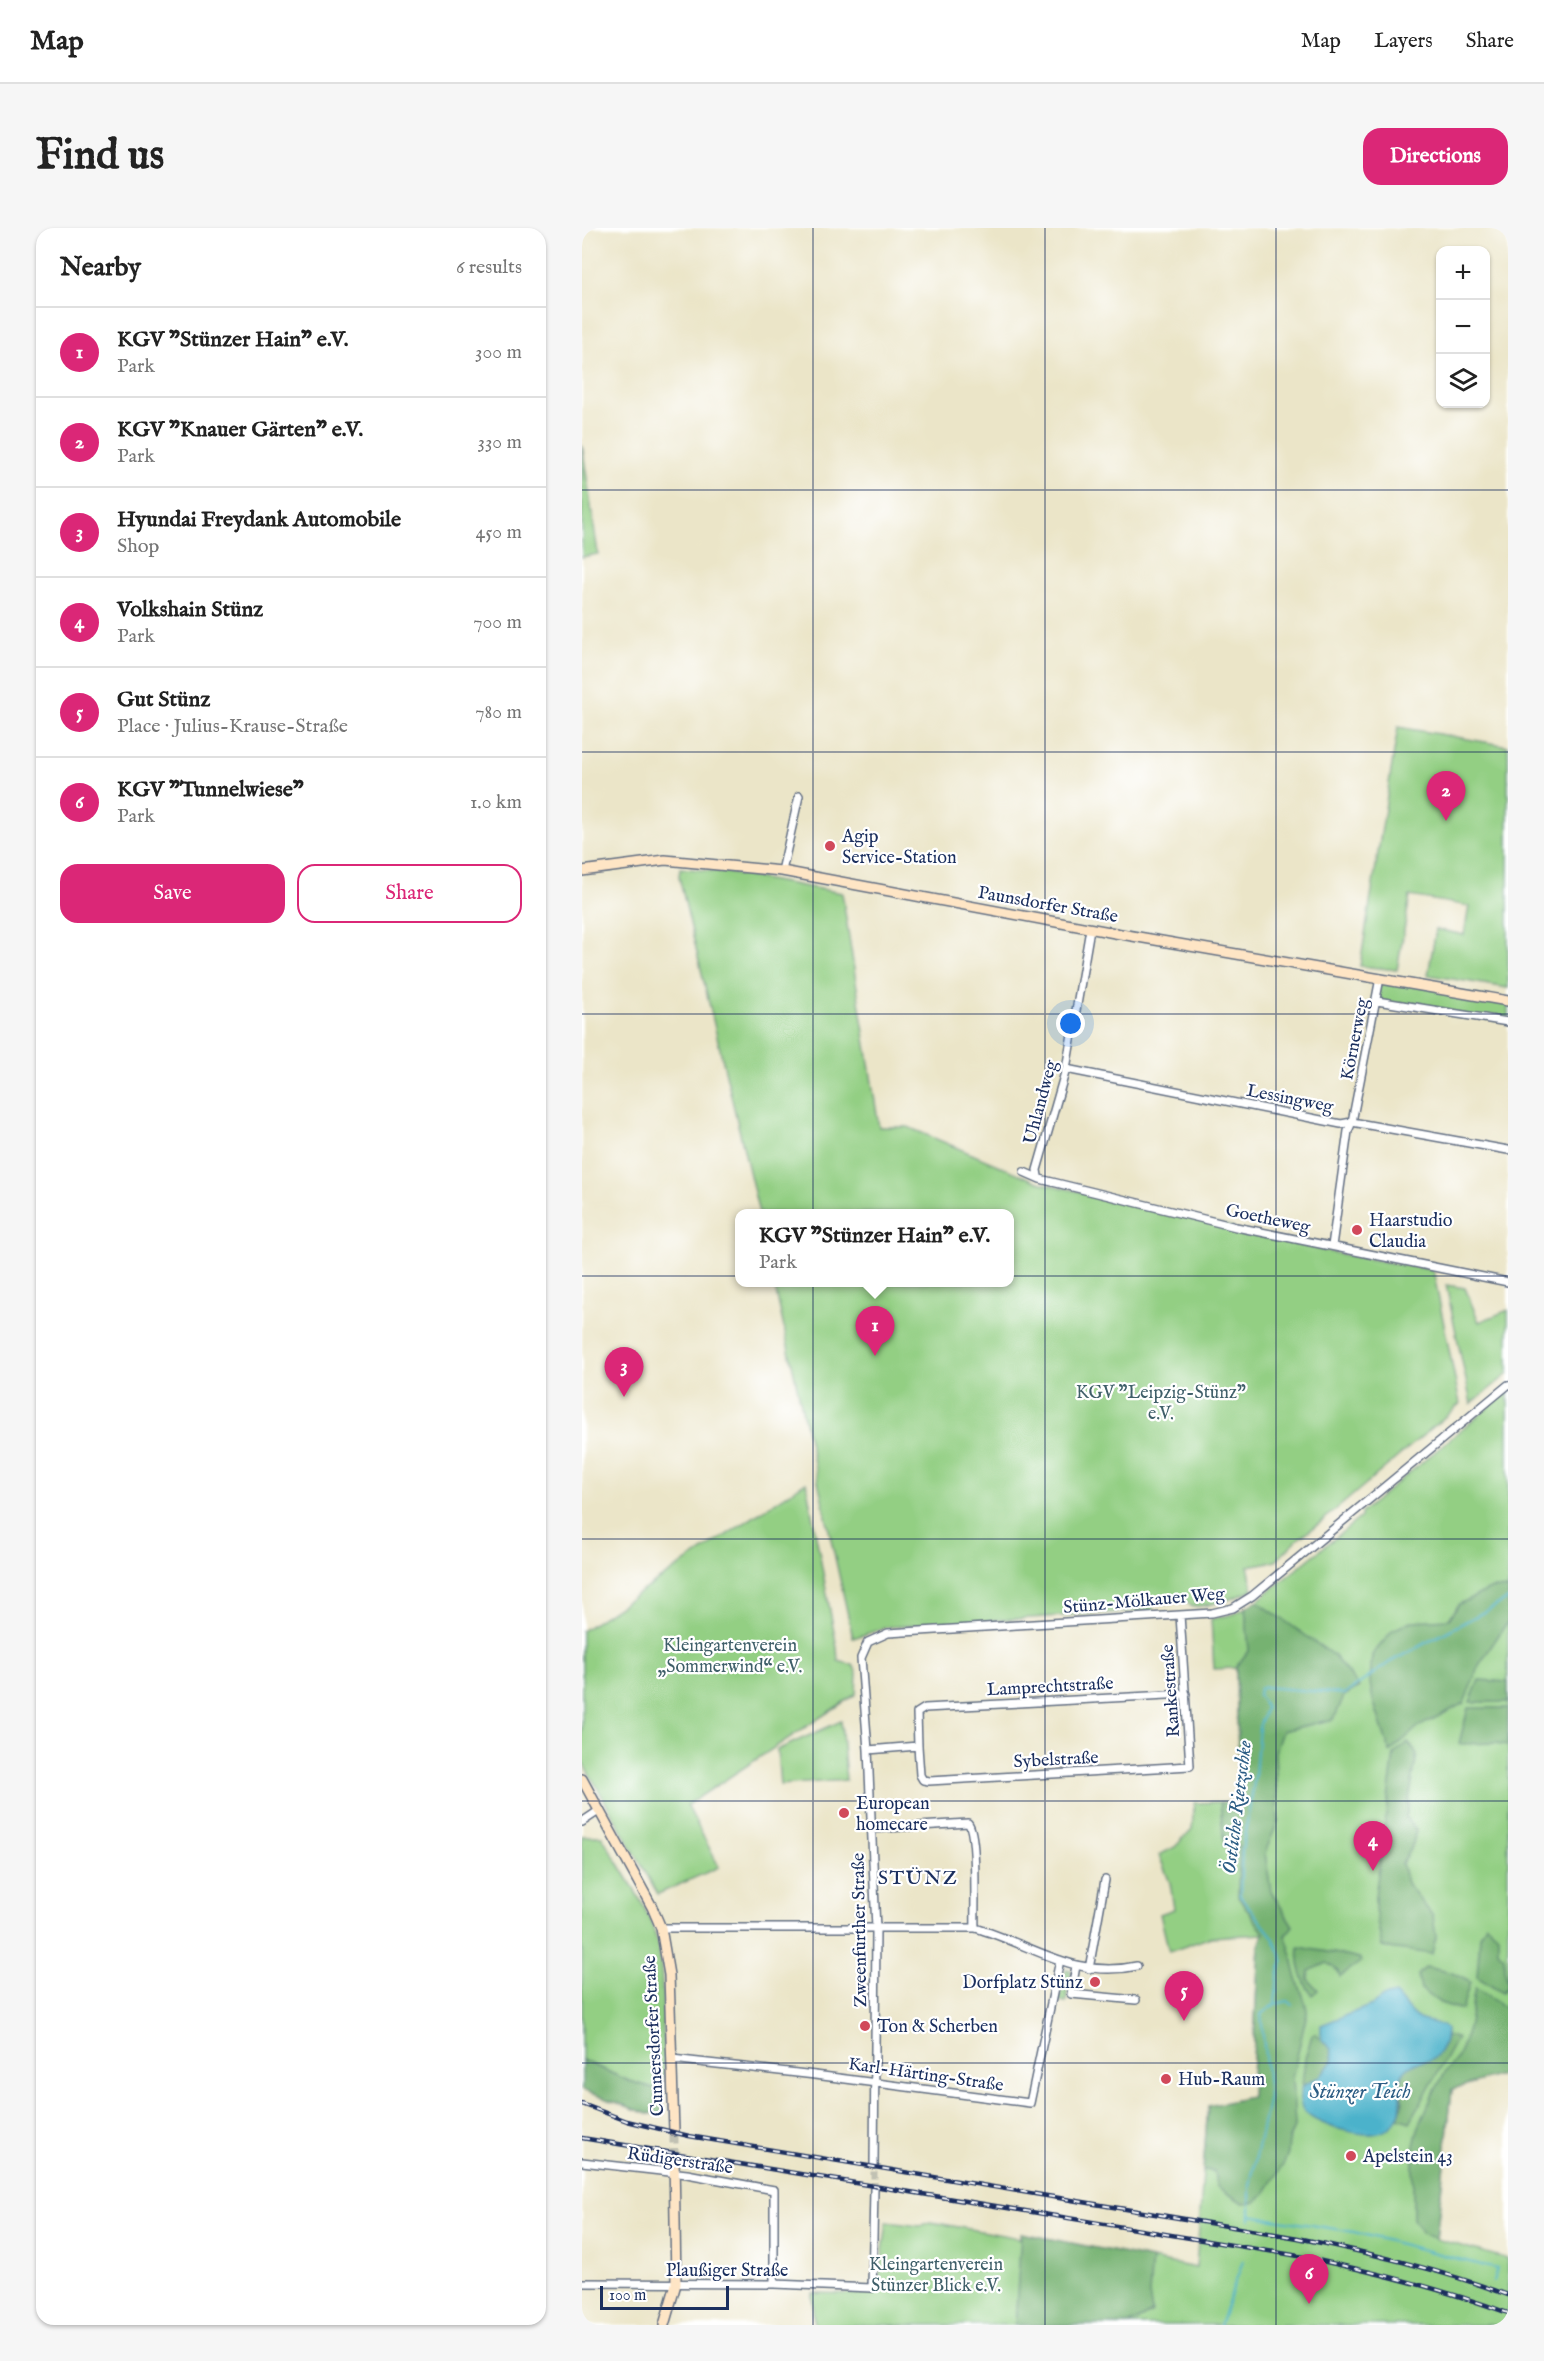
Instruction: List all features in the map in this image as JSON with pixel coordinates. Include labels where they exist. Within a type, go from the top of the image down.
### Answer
[{"type":"main road","name":"Paunsdorfer Straße","points":[[582,871],[665,860],[782,871],[1090,929],[1508,1000]]},
{"type":"main road","name":"Cunnersdorfer Straße","points":[[582,1779],[652,1907],[661,1928],[669,1975],[674,2131]]},
{"type":"main road","points":[[664,2325],[676,2284],[674,2157]]},
{"type":"street","points":[[782,871],[799,795]]},
{"type":"street","name":"Uhlandweg","points":[[1038,1176],[1037,1170],[1066,1069],[1090,929]]},
{"type":"street","name":"Körnerweg","points":[[1332,1246],[1348,1131],[1352,1122],[1380,978]]},
{"type":"street","points":[[1377,1002],[1508,1022]]},
{"type":"street","name":"Lessingweg","points":[[1066,1069],[1341,1124],[1352,1122],[1508,1150]]},
{"type":"street","name":"Goetheweg","points":[[1024,1172],[1038,1176],[1040,1179],[1167,1211],[1508,1282]]},
{"type":"street","name":"Stünz-Mölkauer Weg","points":[[861,1658],[868,1642],[888,1633],[1223,1612],[1233,1608],[1252,1596],[1508,1385]]},
{"type":"street","name":"Rankestraße","points":[[1180,1615],[1190,1766]]},
{"type":"street","name":"Zweenfurther Straße","points":[[861,1658],[868,1750],[876,1929],[874,2165]]},
{"type":"street","name":"Lamprechtstraße","points":[[918,1746],[917,1713],[924,1708],[1186,1694]]},
{"type":"street","points":[[868,1750],[918,1746]]},
{"type":"street","name":"Sybelstraße","points":[[918,1746],[920,1775],[923,1780],[1190,1766]]},
{"type":"street","points":[[582,1822],[600,1810]]},
{"type":"street","points":[[871,1829],[968,1823],[972,1827],[974,1843],[975,1928]]},
{"type":"street","points":[[1089,1969],[1105,1880]]},
{"type":"street","points":[[661,1928],[975,1928],[1076,1966],[1119,1970],[1137,1966]]},
{"type":"street","name":"Karl-Härting-Straße","points":[[672,2059],[1030,2103],[1060,1960]]},
{"type":"street","points":[[1076,1966],[1071,1994],[1136,2000]]},
{"type":"street","name":"Rüdigerstraße","points":[[582,2162],[673,2173],[774,2190],[774,2284]]},
{"type":"street","name":"Plaußiger Straße","points":[[582,2283],[774,2284],[872,2288],[874,2189]]},
{"type":"green space","points":[[582,444],[598,554],[582,557]]},
{"type":"green space","points":[[1398,727],[1508,746],[1508,988],[1428,975],[1436,929],[1464,935],[1469,906],[1410,896],[1397,970],[1360,966]]},
{"type":"green space","name":"KGV \"Leipzig-Stünz\" e.V.","points":[[680,868],[723,872],[842,893],[879,1127],[908,1127],[1038,1182],[1233,1227],[1234,1231],[1335,1253],[1433,1270],[1460,1404],[1298,1539],[1276,1561],[1248,1566],[1253,1590],[1238,1597],[1192,1607],[1186,1601],[1153,1604],[1153,1610],[888,1627],[853,1638],[775,1287],[1014,1287],[1014,1209],[758,1209],[679,877]]},
{"type":"green space","points":[[1381,978],[1508,1001],[1508,1022],[1377,1001]]},
{"type":"green space","points":[[1446,1285],[1465,1288],[1479,1322],[1508,1310],[1508,1374],[1471,1404]]},
{"type":"green space","name":"Kleingartenverein Stünzer Blick e.V.","points":[[1508,1391],[1508,2073],[1452,2089],[1436,2239],[1508,2259],[1508,2325],[814,2325],[812,2293],[877,2294],[887,2222],[920,2226],[931,2222],[1019,2238],[1021,2233],[1196,2268],[1208,2106],[1251,2097],[1259,1946],[1263,1934],[1211,1937],[1169,1952],[1160,1914],[1174,1909],[1170,1883],[1159,1855],[1175,1847],[1192,1829],[1194,1803],[1239,1801],[1236,1668],[1214,1669],[1211,1619],[1234,1614],[1257,1601],[1361,1517],[1361,1513]]},
{"type":"green space","name":"Kleingartenverein „Sommerwind“ e.V.","points":[[806,1482],[838,1661],[853,1665],[857,1673],[856,1694],[687,1805],[719,1867],[658,1894],[582,1761],[582,1631]]},
{"type":"green space","points":[[1492,1588],[1508,1589],[1508,1621],[1479,1665],[1464,1703],[1418,1727],[1390,1752],[1373,1700],[1370,1683],[1372,1655],[1393,1630],[1411,1621],[1449,1619],[1459,1604]]},
{"type":"green space","points":[[1257,1601],[1333,1655],[1359,1687],[1344,1696],[1334,1719],[1282,1731],[1275,1752],[1278,1821],[1265,1853],[1271,1891],[1293,1926],[1285,1936],[1307,2013],[1292,2078],[1295,2125],[1289,2139],[1288,2154],[1266,2192],[1255,2202],[1243,2203],[1216,2186],[1214,2171],[1203,2170],[1208,2106],[1251,2097],[1259,1946],[1264,1933],[1238,1897],[1239,1846],[1224,1846],[1220,1802],[1239,1801],[1236,1667],[1249,1650],[1245,1608]]},
{"type":"green space","points":[[1479,1680],[1508,1682],[1508,1702],[1470,1702]]},
{"type":"green space","points":[[1468,1708],[1508,1708],[1508,1745],[1459,1744]]},
{"type":"green space","points":[[841,1721],[846,1780],[780,1785],[777,1750]]},
{"type":"green space","points":[[1408,1742],[1417,1754],[1406,1817],[1416,1830],[1413,1844],[1402,1863],[1407,1883],[1433,1916],[1436,1937],[1432,1954],[1382,1947],[1375,1910],[1394,1754]]},
{"type":"green space","points":[[582,1836],[602,1836],[639,1898],[652,1925],[660,1961],[662,1984],[665,2061],[661,2090],[629,2081],[582,2060]]},
{"type":"green space","points":[[1486,1924],[1498,1935],[1498,1951],[1504,1957],[1508,1985],[1502,1993],[1477,1977],[1480,1936]]},
{"type":"green space","points":[[1299,1947],[1351,1956],[1362,1961],[1340,1976],[1338,1971],[1327,1963],[1309,1971],[1308,1979],[1318,1990],[1312,1995],[1301,1972]]},
{"type":"green space","points":[[1426,1967],[1452,1973],[1470,1982],[1462,2010],[1440,2003],[1421,1989],[1418,1975]]},
{"type":"green space","points":[[1066,1970],[1071,1970],[1066,2002],[1059,2001]]},
{"type":"green space","points":[[1475,1988],[1508,2010],[1508,2073],[1452,2089],[1436,2239],[1422,2233],[1413,2219],[1413,2150],[1418,2129],[1432,2096],[1446,2071],[1458,2057],[1468,2029]]},
{"type":"green space","points":[[1315,2033],[1331,2049],[1333,2061],[1319,2077],[1302,2086],[1305,2059],[1312,2035]]},
{"type":"green space","points":[[1446,2036],[1457,2038],[1410,2122],[1398,2118],[1403,2102],[1400,2087],[1404,2070],[1414,2062],[1441,2050]]},
{"type":"green space","points":[[582,2060],[629,2081],[661,2090],[662,2114],[648,2114],[582,2090]]},
{"type":"green space","points":[[1021,2233],[1152,2259],[1149,2294],[1152,2312],[1129,2325],[1015,2325]]},
{"type":"water","name":"Stünzer Teich","points":[[1395,1994],[1415,2017],[1446,2029],[1444,2042],[1438,2055],[1430,2060],[1412,2064],[1402,2076],[1401,2106],[1395,2122],[1386,2130],[1368,2134],[1332,2127],[1311,2117],[1305,2112],[1301,2103],[1302,2086],[1319,2077],[1333,2061],[1331,2049],[1321,2039],[1321,2025],[1372,2005],[1383,1997]]},
{"type":"waterway","name":"Östliche Rietzschke","points":[[1250,2219],[1250,2185],[1269,2097],[1261,2014],[1275,2004],[1278,1975],[1283,1960],[1273,1937],[1240,1896],[1242,1850],[1255,1777],[1259,1727],[1266,1708],[1258,1695],[1259,1689],[1265,1687],[1345,1694],[1390,1662],[1508,1599]]},
{"type":"waterway","points":[[1275,2004],[1288,2001],[1293,2005]]},
{"type":"waterway","points":[[1250,2215],[1354,2232],[1497,2269],[1493,2282]]},
{"type":"waterway","name":"Östliche Rietzschke","points":[[1220,2325],[1243,2261]]},
{"type":"tunnel","points":[[674,2131],[674,2157]]},
{"type":"tunnel","points":[[874,2165],[874,2189]]},
{"type":"railway","points":[[582,2104],[627,2121],[689,2136],[1298,2238],[1404,2262],[1508,2295]]},
{"type":"railway","points":[[582,2138],[1293,2255],[1402,2280],[1508,2313]]},
{"type":"place","name":"KGV \"Knauer Gärten\" e.V.","points":[[1446,821]]},
{"type":"place","name":"Agip Service-Station","points":[[830,846]]},
{"type":"place","name":"Haarstudio Claudia","points":[[1357,1230]]},
{"type":"place","name":"KGV \"Stünzer Hain\" e.V.","points":[[875,1356]]},
{"type":"place","name":"Hyundai Freydank Automobile","points":[[624,1397]]},
{"type":"place","name":"European homecare","points":[[844,1813]]},
{"type":"place","name":"Volkshain Stünz","points":[[1373,1871]]},
{"type":"place","name":"Dorfplatz Stünz","points":[[1095,1982]]},
{"type":"place","name":"Gut Stünz","points":[[1184,2021]]},
{"type":"place","name":"Ton & Scherben","points":[[865,2026]]},
{"type":"place","name":"Hub-Raum","points":[[1166,2079]]},
{"type":"place","name":"Apelstein 43","points":[[1351,2156]]},
{"type":"place","name":"KGV \"Tunnelwiese\"","points":[[1309,2304]]},
{"type":"district","name":"STÜNZ","points":[[918,1877]]}]
